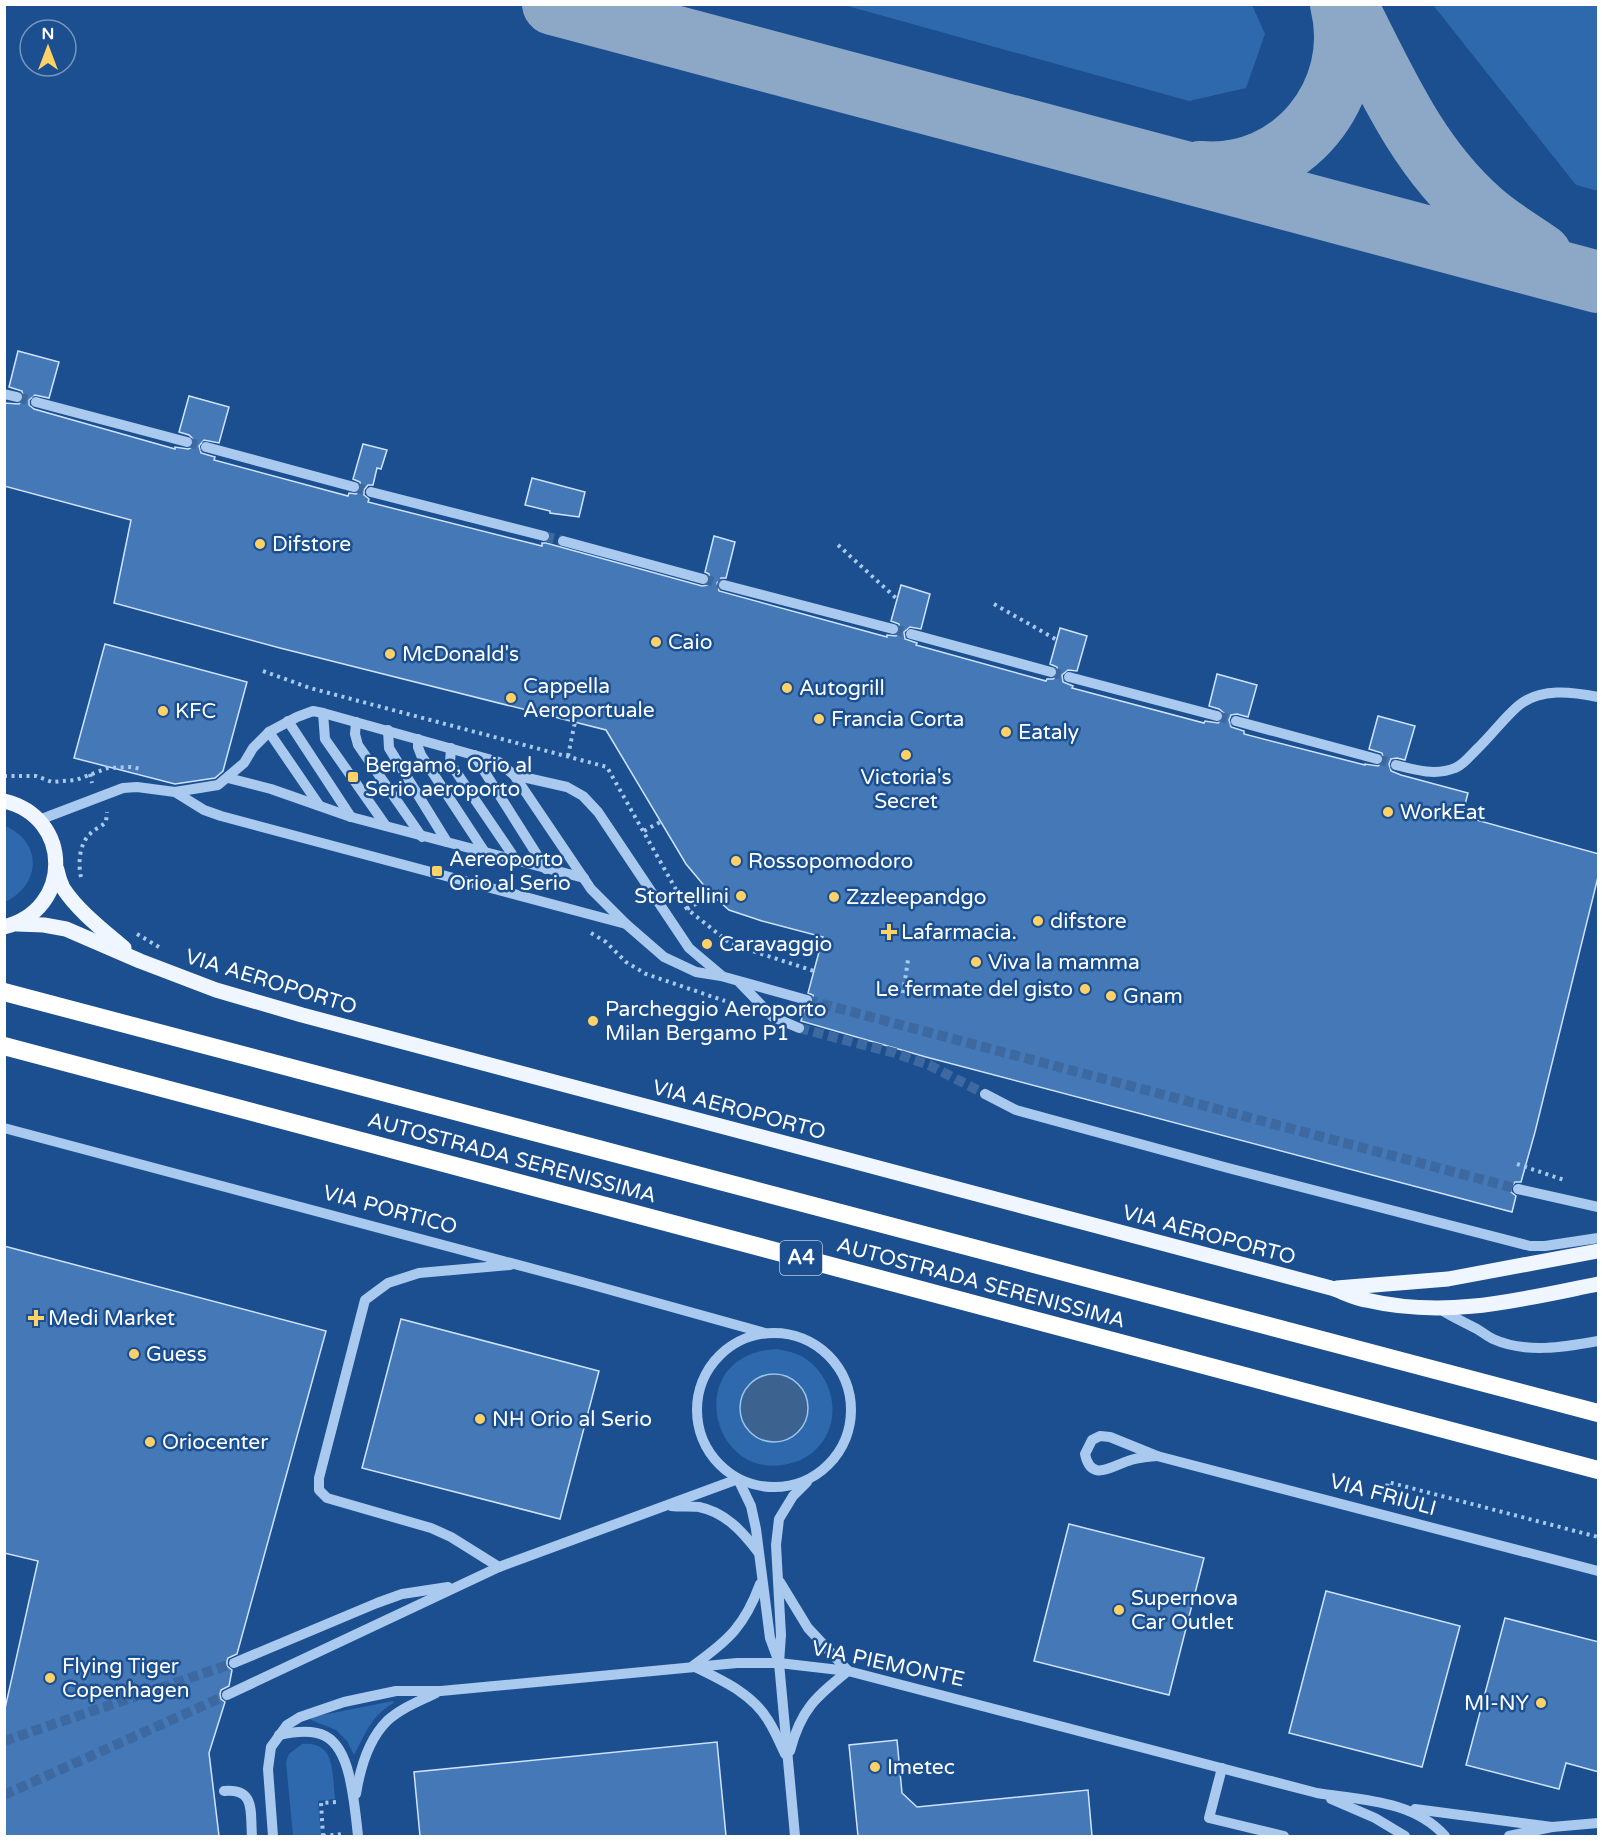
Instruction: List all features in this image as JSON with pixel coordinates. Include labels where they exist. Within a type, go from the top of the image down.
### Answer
[{"type":"highway","name":"AUTOSTRADA SERENISSIMA","points":[[4,992],[1599,1413]]},
{"type":"highway","name":"AUTOSTRADA SERENISSIMA","points":[[4,1046],[1599,1470]]},
{"type":"main road","points":[[4,801],[21,806],[39,820],[51,837],[56,868],[52,888],[41,905],[11,926]]},
{"type":"main road","name":"VIA AEROPORTO","points":[[56,868],[62,886],[73,900],[92,920],[140,961]]},
{"type":"main road","name":"VIA AEROPORTO","points":[[11,926],[66,929],[216,990],[302,1015],[1331,1288],[1363,1300],[1406,1308],[1446,1309],[1489,1306],[1599,1284]]},
{"type":"main road","name":"VIA AEROPORTO","points":[[1331,1288],[1448,1279],[1599,1251]]},
{"type":"street","points":[[4,394],[17,397]]},
{"type":"street","points":[[36,402],[187,442]]},
{"type":"street","points":[[206,447],[354,487]]},
{"type":"street","points":[[371,492],[544,536]]},
{"type":"street","points":[[563,541],[703,579]]},
{"type":"street","points":[[724,585],[893,629]]},
{"type":"street","points":[[911,634],[1051,672]]},
{"type":"street","points":[[1069,677],[1217,716]]},
{"type":"street","points":[[1395,765],[1421,771],[1457,768],[1519,705],[1536,696],[1572,692],[1599,697]]},
{"type":"street","points":[[39,820],[123,788],[137,787],[175,792],[218,785],[244,763],[253,748],[269,732],[288,721],[314,711],[323,712],[498,762],[514,775],[591,889],[664,957],[696,972],[721,976],[807,1000]]},
{"type":"street","points":[[323,712],[325,739],[386,826]]},
{"type":"street","points":[[288,721],[351,817]]},
{"type":"street","points":[[1236,721],[1377,759]]},
{"type":"street","points":[[356,722],[355,734],[358,745],[422,837]]},
{"type":"street","points":[[388,730],[389,748],[447,842]]},
{"type":"street","points":[[269,732],[319,805]]},
{"type":"street","points":[[418,739],[421,755],[483,851]]},
{"type":"street","points":[[451,748],[450,763],[516,860]]},
{"type":"street","points":[[474,754],[546,869]]},
{"type":"street","points":[[514,775],[567,787],[583,796],[598,812],[689,948],[721,976]]},
{"type":"street","points":[[228,778],[271,789],[351,817],[422,837],[584,878]]},
{"type":"street","points":[[175,792],[204,810],[221,816],[626,924]]},
{"type":"street","points":[[738,981],[773,1017],[800,1028]]},
{"type":"street","points":[[985,1094],[1016,1110],[1036,1116],[1530,1246],[1599,1238]]},
{"type":"street","name":"VIA PORTICO","points":[[4,1128],[517,1264],[765,1333]]},
{"type":"street","points":[[1518,1189],[1599,1208]]},
{"type":"street","points":[[498,1567],[451,1537],[431,1528],[327,1498],[319,1490],[319,1478],[365,1300],[388,1283],[407,1276],[517,1264]]},
{"type":"street","points":[[1446,1309],[1456,1320],[1493,1339],[1507,1343],[1540,1348],[1599,1341]]},
{"type":"street","points":[[795,1836],[779,1663],[781,1635],[776,1545],[779,1520],[793,1496],[828,1465],[841,1449],[850,1426],[851,1401],[848,1386],[834,1361],[812,1343],[798,1336],[765,1333],[748,1337],[732,1345],[718,1356],[704,1378],[696,1404],[697,1420],[707,1450],[726,1471],[738,1479],[756,1485],[776,1487],[794,1485],[812,1478]]},
{"type":"street","name":"VIA FRIULI","points":[[1157,1456],[1132,1460],[1101,1471],[1089,1464],[1085,1454],[1092,1440],[1105,1436],[1157,1456],[1599,1572]]},
{"type":"street","points":[[227,1695],[498,1567],[738,1479]]},
{"type":"street","points":[[738,1479],[751,1506],[770,1638],[779,1663]]},
{"type":"street","points":[[666,1506],[700,1507],[721,1515],[737,1526],[759,1552]]},
{"type":"street","points":[[778,1579],[808,1628],[848,1671],[812,1702],[801,1718],[788,1760]]},
{"type":"street","points":[[761,1581],[743,1621],[716,1649],[693,1666],[725,1682],[750,1699],[768,1719],[788,1760]]},
{"type":"street","points":[[234,1663],[402,1594],[460,1585]]},
{"type":"street","name":"VIA PIEMONTE","points":[[279,1735],[287,1725],[300,1716],[344,1702],[396,1691],[441,1690],[693,1666],[779,1663],[848,1671],[1317,1793],[1394,1805],[1422,1816],[1445,1836]]},
{"type":"street","name":"VIA PIEMONTE","points":[[355,1800],[359,1778],[375,1736],[387,1721],[409,1706],[441,1690]]},
{"type":"street","points":[[273,1836],[268,1758],[279,1735],[304,1732],[324,1735],[340,1749],[355,1800],[358,1836]]},
{"type":"street","points":[[1222,1768],[1209,1818],[1284,1836]]},
{"type":"street","points":[[224,1791],[237,1790],[245,1794],[249,1803],[252,1836]]},
{"type":"street","name":"VIA PIEMONTE","points":[[1317,1793],[1375,1818],[1405,1836]]},
{"type":"street","points":[[1394,1805],[1459,1816],[1552,1827]]},
{"type":"street","points":[[1509,1836],[1552,1827],[1599,1822]]},
{"type":"path","points":[[838,545],[897,599]]},
{"type":"path","points":[[994,604],[1057,640]]},
{"type":"path","points":[[568,756],[574,722]]},
{"type":"path","points":[[4,776],[36,776],[52,782],[76,780],[108,768],[131,767],[147,770]]},
{"type":"path","points":[[82,881],[80,860],[83,847],[90,834],[102,827],[107,819],[105,808],[98,803],[96,798],[90,774]]},
{"type":"path","points":[[644,831],[660,822]]},
{"type":"path","points":[[687,909],[712,895]]},
{"type":"path","points":[[131,929],[165,950]]},
{"type":"path","points":[[587,931],[606,942],[627,962],[646,975],[725,1001]]},
{"type":"path","points":[[903,993],[908,960]]},
{"type":"path","points":[[1517,1164],[1571,1183]]},
{"type":"path","points":[[1374,1496],[1384,1499],[1388,1482],[1599,1537]]},
{"type":"path","points":[[323,1836],[321,1803],[338,1802]]},
{"type":"shaded area","points":[[844,5],[1252,5],[1265,34],[1246,88],[1189,101]]},
{"type":"shaded area","points":[[1433,5],[1598,5],[1598,191],[1576,185]]},
{"type":"shaded area","points":[[5,826],[26,842],[33,864],[26,885],[17,895],[5,902]]},
{"type":"shaded area","points":[[776,1349],[794,1353],[805,1358],[814,1366],[828,1385],[833,1409],[828,1432],[814,1451],[795,1462],[768,1466],[745,1458],[729,1444],[719,1424],[716,1402],[721,1381],[735,1363],[758,1352]],"holes":[[[774,1373],[798,1385],[807,1400],[748,1430],[739,1409],[764,1375]]]},
{"type":"shaded area","points":[[781,1374],[793,1380],[802,1389],[808,1401],[806,1421],[798,1432],[781,1442],[767,1442],[750,1432],[742,1421],[740,1401],[750,1384],[761,1376]]},
{"type":"shaded area","points":[[393,1701],[394,1703],[374,1719],[354,1755],[347,1741],[336,1730],[311,1720],[312,1717]]},
{"type":"shaded area","points":[[302,1744],[313,1744],[327,1753],[332,1769],[335,1799],[318,1801],[321,1836],[293,1836],[286,1762],[289,1754]]},
{"type":"building","points":[[18,351],[59,362],[49,398],[35,395],[29,400],[29,405],[34,409],[175,449],[175,447],[188,449],[193,447],[194,440],[189,435],[179,432],[189,396],[229,407],[219,443],[204,440],[199,446],[201,453],[215,457],[214,460],[348,496],[349,493],[356,494],[361,489],[360,482],[353,479],[363,444],[387,450],[381,469],[377,468],[373,485],[368,485],[364,490],[364,495],[369,499],[368,502],[542,546],[542,543],[546,543],[702,586],[708,585],[710,580],[709,574],[705,572],[714,536],[735,542],[726,578],[721,578],[717,583],[719,591],[887,637],[887,635],[896,636],[900,631],[899,624],[891,621],[901,585],[930,594],[921,629],[910,627],[904,632],[905,639],[917,643],[916,645],[1046,681],[1058,675],[1057,667],[1050,664],[1060,628],[1087,636],[1077,671],[1068,670],[1062,675],[1063,682],[1073,686],[1072,688],[1204,723],[1205,721],[1218,723],[1224,718],[1224,713],[1209,706],[1217,674],[1257,685],[1248,717],[1231,715],[1229,720],[1231,727],[1244,731],[1244,734],[1365,765],[1378,766],[1384,761],[1382,753],[1369,749],[1378,716],[1415,726],[1405,760],[1391,759],[1389,764],[1391,771],[1468,793],[1462,816],[1599,854],[1599,873],[1535,1132],[1521,1182],[1515,1182],[1511,1187],[1511,1192],[1516,1196],[1512,1212],[926,1057],[801,1021],[805,1007],[812,1006],[814,1001],[813,995],[808,993],[823,937],[729,910],[712,895],[686,864],[606,730],[280,648],[114,603],[131,520],[4,486],[4,403],[19,404],[24,398],[22,391],[9,387]]},
{"type":"building","points":[[532,478],[585,492],[579,517],[550,513],[550,511],[525,505]]},
{"type":"building","points":[[105,644],[247,682],[223,771],[215,778],[175,784],[74,758]]},
{"type":"building","name":"Oriocenter","points":[[4,1246],[326,1331],[237,1654],[228,1658],[227,1661],[227,1666],[232,1670],[229,1686],[221,1690],[220,1694],[221,1699],[225,1702],[209,1753],[219,1836],[4,1836],[4,1713],[38,1561],[4,1553]]},
{"type":"building","points":[[401,1319],[599,1371],[560,1519],[362,1468]]},
{"type":"building","points":[[1069,1524],[1204,1558],[1169,1695],[1034,1661]]},
{"type":"building","points":[[1326,1591],[1460,1626],[1422,1767],[1289,1733]]},
{"type":"building","name":"MI-NY","points":[[1505,1618],[1599,1642],[1599,1772],[1566,1763],[1559,1789],[1466,1765]]},
{"type":"building","name":"Imetec","points":[[897,1740],[902,1793],[917,1807],[1088,1790],[1092,1836],[858,1836],[849,1745]]},
{"type":"building","points":[[717,1742],[726,1836],[420,1836],[414,1772]]},
{"type":"taxiway","points":[[553,4],[1598,282]]},
{"type":"taxiway","points":[[1200,172],[1233,171],[1264,162],[1291,146],[1313,124],[1330,98],[1341,69],[1345,37],[1341,4]]},
{"type":"taxiway","points":[[1346,4],[1404,115],[1438,166],[1481,212],[1541,255]]},
{"type":"tunnel","points":[[17,397],[36,402]]},
{"type":"tunnel","points":[[187,442],[206,447]]},
{"type":"tunnel","points":[[354,487],[371,492]]},
{"type":"tunnel","points":[[544,536],[563,541]]},
{"type":"tunnel","points":[[703,579],[724,585]]},
{"type":"tunnel","points":[[893,629],[911,634]]},
{"type":"tunnel","points":[[1051,672],[1069,677]]},
{"type":"tunnel","points":[[1217,716],[1236,721]]},
{"type":"tunnel","points":[[1377,759],[1396,765]]},
{"type":"tunnel","points":[[807,1000],[1518,1189]]},
{"type":"tunnel","points":[[799,1028],[895,1053],[929,1065],[985,1094]]},
{"type":"tunnel","points":[[4,1741],[234,1663]]},
{"type":"tunnel","points":[[4,1795],[227,1695]]},
{"type":"place","name":"Difstore","points":[[260,544]]},
{"type":"place","name":"Caio","points":[[656,642]]},
{"type":"place","name":"McDonald's","points":[[390,654]]},
{"type":"place","name":"Autogrill","points":[[787,688]]},
{"type":"place","name":"Cappella Aeroportuale","points":[[511,698]]},
{"type":"place","name":"KFC","points":[[163,711]]},
{"type":"place","name":"Francia Corta","points":[[819,719]]},
{"type":"place","name":"Eataly","points":[[1006,732]]},
{"type":"place","name":"Victoria's Secret","points":[[906,755]]},
{"type":"place","name":"Bergamo, Orio al Serio aeroporto","points":[[353,777]]},
{"type":"place","name":"WorkEat","points":[[1388,812]]},
{"type":"place","name":"Rossopomodoro","points":[[736,861]]},
{"type":"place","name":"Aereoporto Orio al Serio","points":[[437,871]]},
{"type":"place","name":"Stortellini","points":[[741,896]]},
{"type":"place","name":"Zzzleepandgo","points":[[834,897]]},
{"type":"place","name":"difstore","points":[[1038,921]]},
{"type":"place","name":"Lafarmacia.","points":[[889,932]]},
{"type":"place","name":"Caravaggio","points":[[707,944]]},
{"type":"place","name":"Viva la mamma","points":[[976,962]]},
{"type":"place","name":"Le fermate del gisto","points":[[1085,989]]},
{"type":"place","name":"Gnam","points":[[1111,996]]},
{"type":"place","name":"Parcheggio Aeroporto Milan Bergamo P1","points":[[593,1021]]},
{"type":"place","name":"Medi Market","points":[[36,1318]]},
{"type":"place","name":"Guess","points":[[134,1354]]},
{"type":"place","name":"NH Orio al Serio","points":[[480,1419]]},
{"type":"place","name":"Oriocenter","points":[[150,1442]]},
{"type":"place","name":"Supernova Car Outlet","points":[[1119,1610]]},
{"type":"place","name":"Flying Tiger Copenhagen","points":[[50,1678]]},
{"type":"place","name":"MI-NY","points":[[1541,1703]]},
{"type":"place","name":"Imetec","points":[[875,1767]]}]
